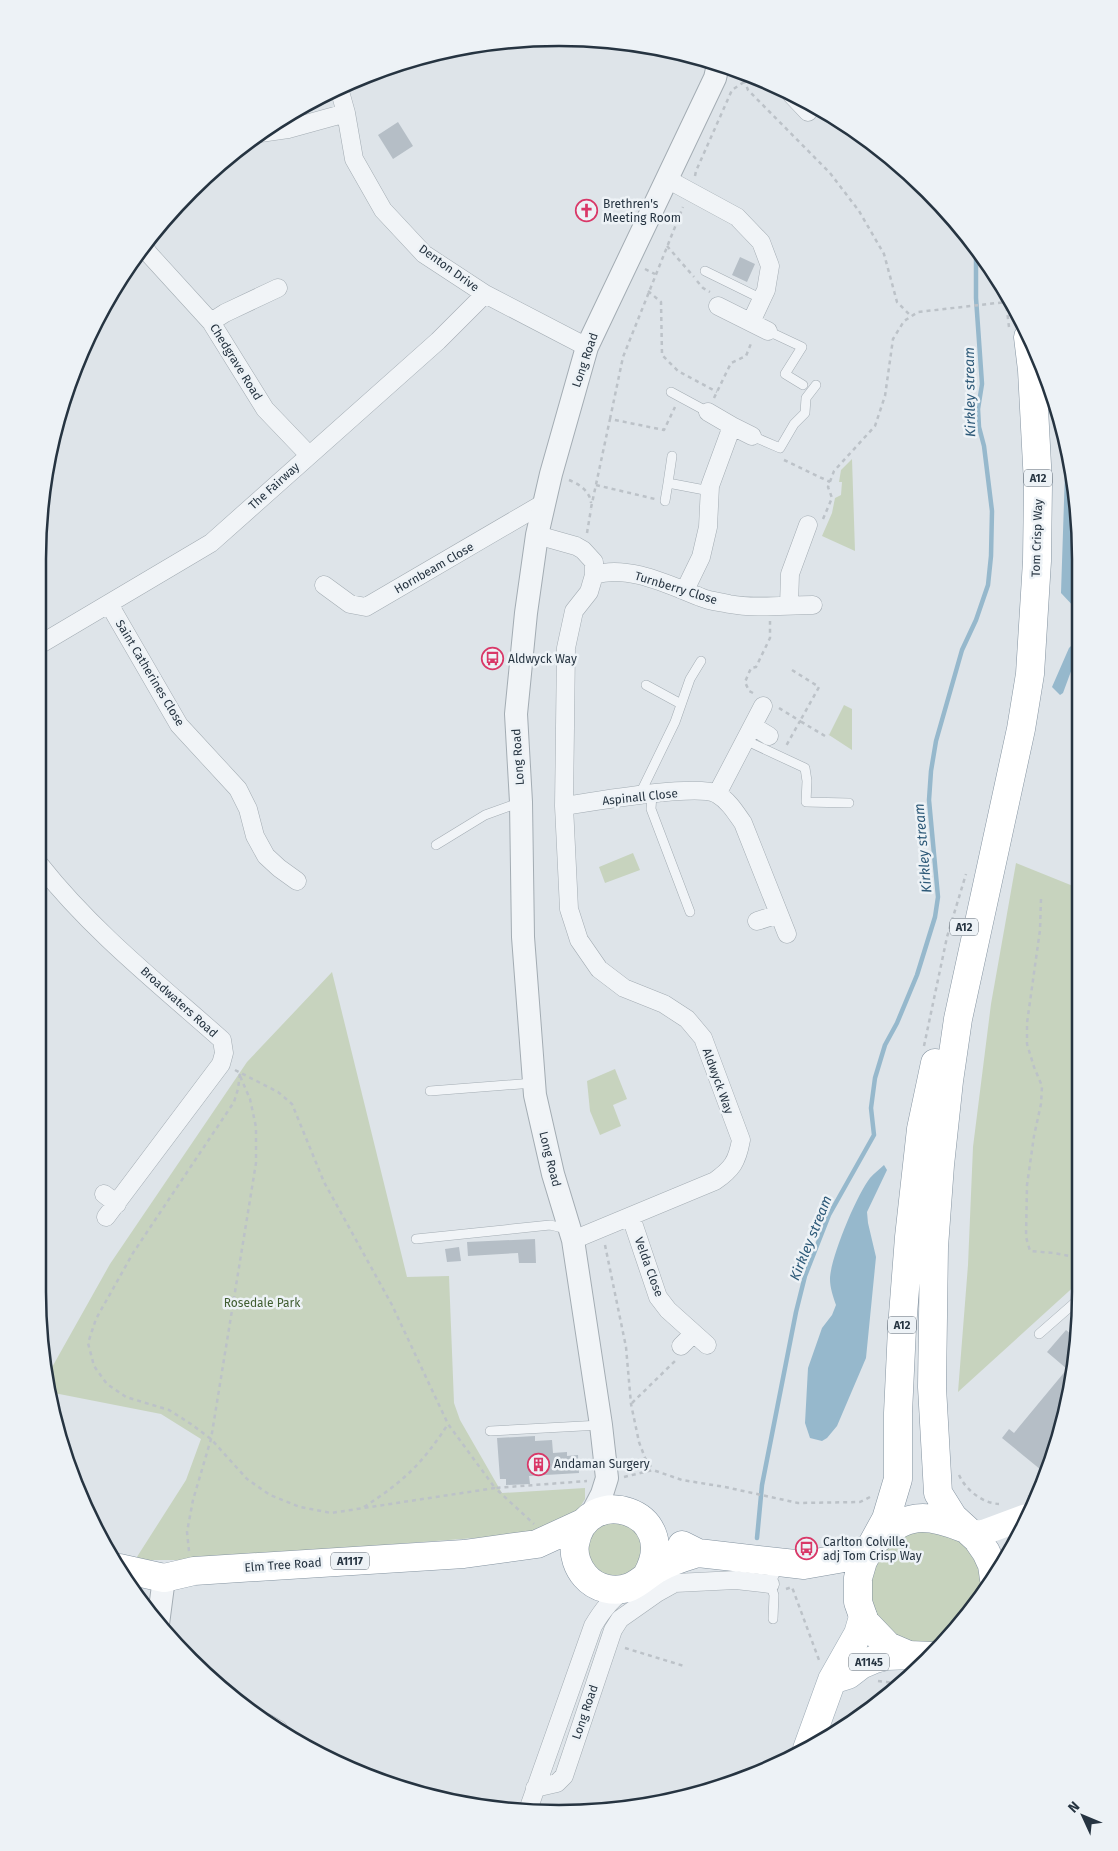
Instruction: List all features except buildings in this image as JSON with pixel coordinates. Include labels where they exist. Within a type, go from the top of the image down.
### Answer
[{"type":"main road","name":"Tom Crisp Way","points":[[1019,334],[1032,370],[1038,484],[1037,561],[1032,620]]},
{"type":"main road","name":"A12","points":[[966,1530],[948,1511],[938,1494],[934,1446],[932,1387],[934,1257],[940,1165],[958,1019],[1021,729],[1030,674],[1032,620]]},
{"type":"main road","name":"A12","points":[[873,1545],[886,1519],[898,1479],[902,1328],[908,1237],[922,1129],[956,954],[999,799],[1032,620]]},
{"type":"main road","points":[[920,1657],[888,1646],[865,1622],[858,1602],[858,1578],[863,1561],[873,1545],[891,1527],[904,1521],[921,1518],[948,1522],[966,1530],[982,1533],[1018,1507]]},
{"type":"main road","points":[[698,1553],[670,1562],[638,1581],[618,1590],[607,1589],[595,1584],[583,1573],[576,1558],[575,1545],[578,1533],[588,1520],[601,1511],[613,1509],[626,1510],[698,1553],[839,1584],[854,1599],[862,1614]]},
{"type":"main road","name":"Elm Tree Road","points":[[129,1570],[164,1578],[194,1572],[464,1554],[537,1544],[588,1520]]},
{"type":"main road","points":[[638,1581],[653,1563],[656,1551],[654,1538],[643,1521]]},
{"type":"main road","points":[[966,1530],[977,1539],[986,1552],[992,1566]]},
{"type":"main road","name":"Elm Tree Road","points":[[537,1544],[563,1554],[583,1573]]},
{"type":"main road","points":[[784,1571],[844,1558],[873,1545]]},
{"type":"main road","name":"A1145","points":[[811,1738],[832,1680],[858,1634],[862,1614]]},
{"type":"main road","name":"A1145","points":[[832,1680],[848,1675],[861,1665],[875,1659],[920,1657]]},
{"type":"street","name":"Long Road","points":[[588,1520],[602,1494],[606,1478],[601,1425],[571,1234],[553,1174],[535,1095],[523,937],[521,802],[516,714],[526,613],[537,535],[551,474],[587,347],[715,78],[717,71]]},
{"type":"street","name":"Denton Drive","points":[[341,95],[354,159],[383,210],[424,254],[485,294],[587,347]]},
{"type":"street","points":[[278,130],[346,113]]},
{"type":"street","points":[[667,179],[737,217],[761,242],[770,266],[766,290],[762,299],[759,326],[718,306]]},
{"type":"street","name":"Chedgrave Road","points":[[148,253],[211,322],[265,409],[309,455]]},
{"type":"street","points":[[211,322],[225,313],[278,288]]},
{"type":"street","name":"The Fairway","points":[[46,641],[211,543],[438,342],[485,294]]},
{"type":"street","points":[[708,412],[752,436]]},
{"type":"street","points":[[685,590],[701,557],[708,527],[710,491],[732,426]]},
{"type":"street","name":"Hornbeam Close","points":[[324,585],[350,604],[366,607],[544,503]]},
{"type":"street","points":[[789,605],[790,574],[808,525]]},
{"type":"street","points":[[537,535],[576,546],[583,550],[594,562],[594,575]]},
{"type":"street","name":"Turnberry Close","points":[[594,575],[605,571],[641,576],[685,590],[701,598],[732,604],[770,607],[813,605]]},
{"type":"street","name":"Aldwyck Way","points":[[571,1234],[601,1229],[715,1181],[728,1172],[738,1158],[741,1140],[703,1038],[686,1019],[664,1004],[624,988],[599,969],[579,940],[569,909],[564,806],[566,648],[574,611],[590,592],[594,575]]},
{"type":"street","name":"Saint Catherines Close","points":[[109,604],[179,725],[238,789],[248,809],[255,836],[266,856],[297,881]]},
{"type":"street","points":[[764,702],[717,794],[732,807],[743,823],[788,934]]},
{"type":"street","points":[[749,733],[769,736]]},
{"type":"street","name":"Aspinall Close","points":[[564,806],[646,794],[700,791],[717,794]]},
{"type":"street","name":"Broadwaters Road","points":[[46,872],[91,924],[222,1040],[224,1053],[222,1060]]},
{"type":"street","points":[[756,921],[779,914]]},
{"type":"street","points":[[109,1205],[222,1060]]},
{"type":"street","name":"Velda Close","points":[[631,1217],[658,1297],[695,1341]]},
{"type":"street","points":[[606,1478],[643,1521]]},
{"type":"street","name":"Long Road","points":[[535,1788],[557,1783],[564,1776],[613,1630],[620,1619],[676,1583],[736,1580],[784,1571]]},
{"type":"street","name":"Long Road","points":[[583,1573],[589,1586],[593,1609],[593,1626]]},
{"type":"street","points":[[159,1613],[164,1578]]},
{"type":"street","name":"Long Road","points":[[530,1804],[593,1626],[602,1611],[614,1599],[638,1581]]},
{"type":"lane","points":[[705,271],[762,299]]},
{"type":"lane","points":[[759,326],[802,347],[785,374],[803,385]]},
{"type":"lane","points":[[752,436],[780,448],[794,424],[806,413],[806,398],[816,385]]},
{"type":"lane","points":[[671,392],[708,412]]},
{"type":"lane","points":[[665,501],[672,456]]},
{"type":"lane","points":[[668,483],[710,491]]},
{"type":"lane","points":[[690,912],[646,794],[675,722],[690,678],[701,661]]},
{"type":"lane","points":[[646,685],[681,704]]},
{"type":"lane","points":[[749,733],[780,757],[805,768],[807,781],[806,802],[848,803]]},
{"type":"lane","points":[[436,844],[485,815],[521,802]]},
{"type":"lane","points":[[430,1091],[534,1083]]},
{"type":"lane","points":[[416,1239],[550,1225],[571,1234]]},
{"type":"lane","points":[[1039,1334],[1072,1307]]},
{"type":"lane","points":[[490,1431],[601,1425]]},
{"type":"lane","points":[[773,1620],[774,1595],[784,1571]]},
{"type":"path","points":[[583,550],[623,357],[648,290],[694,183],[696,171],[732,90],[744,82],[748,90],[830,173],[859,211],[884,254],[898,302],[911,317]]},
{"type":"path","points":[[648,290],[661,302],[662,354],[678,372],[717,392]]},
{"type":"path","points":[[808,525],[817,532],[832,498],[828,487],[834,471],[875,426],[885,396],[893,339],[904,321],[918,312],[1003,303]]},
{"type":"path","points":[[708,412],[731,362],[746,356],[759,326]]},
{"type":"path","points":[[610,419],[664,430],[681,397]]},
{"type":"path","points":[[778,457],[830,482]]},
{"type":"path","points":[[551,474],[579,484],[591,497],[591,508]]},
{"type":"path","points":[[596,485],[665,501]]},
{"type":"path","points":[[770,607],[770,638],[756,667],[751,668],[745,682],[748,691],[824,736],[829,735]]},
{"type":"path","points":[[780,757],[819,687],[792,670]]},
{"type":"path","points":[[923,1051],[947,937],[968,869]]},
{"type":"path","points":[[1041,898],[1040,930],[1027,1023],[1027,1044],[1042,1086],[1041,1104],[1027,1185],[1026,1237],[1030,1251],[1054,1253],[1072,1258]]},
{"type":"path","points":[[222,1060],[240,1074],[278,1092],[292,1104],[324,1182],[392,1305],[448,1424],[496,1488],[533,1523],[537,1544]]},
{"type":"path","points":[[194,1572],[190,1561],[187,1532],[193,1500],[211,1440],[256,1163],[256,1127],[250,1098],[240,1074]]},
{"type":"path","points":[[240,1074],[234,1102],[133,1253],[96,1319],[88,1343],[94,1366],[108,1384],[126,1397],[169,1410],[191,1424],[211,1440],[247,1479],[270,1495],[300,1507],[331,1513],[496,1488],[626,1477],[653,1470]]},
{"type":"path","points":[[601,1229],[626,1347],[631,1404],[642,1450],[653,1470],[682,1480],[798,1503],[860,1502],[875,1492]]},
{"type":"path","points":[[631,1404],[695,1341]]},
{"type":"path","points":[[363,1508],[393,1488],[417,1466],[448,1424]]},
{"type":"path","points":[[959,1472],[961,1480],[974,1494],[990,1503],[1018,1507]]},
{"type":"path","points":[[609,1643],[684,1666]]},
{"type":"green space","points":[[852,459],[855,551],[822,536],[832,513],[835,498],[841,495],[842,482],[839,482],[841,470]]},
{"type":"green space","points":[[844,705],[852,709],[852,750],[829,735]]},
{"type":"green space","points":[[633,853],[640,870],[605,883],[599,867]]},
{"type":"green space","points":[[1016,863],[1072,886],[1072,1288],[958,1392],[968,1265],[973,1147],[991,1004]]},
{"type":"green space","name":"Rosedale Park","points":[[332,972],[407,1277],[449,1276],[454,1403],[460,1420],[502,1493],[585,1488],[585,1499],[575,1515],[526,1534],[190,1560],[135,1560],[186,1480],[201,1439],[161,1414],[56,1393],[52,1367],[110,1264],[247,1062]]},
{"type":"green space","points":[[615,1069],[627,1099],[613,1105],[621,1126],[600,1135],[590,1111],[587,1081]]},
{"type":"green space","points":[[622,1519],[644,1538],[640,1567],[615,1580],[589,1567],[585,1538],[594,1526]]},
{"type":"green space","points":[[926,1529],[964,1542],[985,1576],[966,1604],[929,1647],[908,1644],[876,1619],[869,1600],[868,1579],[888,1544],[906,1533]]},
{"type":"water","points":[[1065,477],[1071,525],[1072,605],[1061,593]]},
{"type":"water","points":[[1072,645],[1072,669],[1063,693],[1060,695],[1052,687]]},
{"type":"water","points":[[884,1165],[887,1170],[867,1212],[876,1257],[866,1358],[837,1426],[822,1441],[810,1438],[805,1423],[808,1368],[822,1328],[832,1315],[836,1305],[830,1279],[839,1242],[865,1186],[872,1176]]},
{"type":"waterway","name":"Kirkley stream","points":[[757,1538],[762,1485],[796,1312],[805,1276],[829,1215],[874,1135],[871,1108],[875,1078],[885,1045],[897,1023],[917,975],[935,917],[938,897],[929,800],[931,771],[936,741],[962,650],[976,620],[988,585],[991,556],[992,511],[978,409],[982,384],[976,298],[976,261]]},
{"type":"place","name":"Brethren's Meeting Room","points":[[587,211]]},
{"type":"place","name":"Aldwyck Way","points":[[492,659]]},
{"type":"place","name":"Andaman Surgery","points":[[538,1464]]},
{"type":"place","name":"Carlton Colville, adj Tom Crisp Way","points":[[807,1549]]}]
